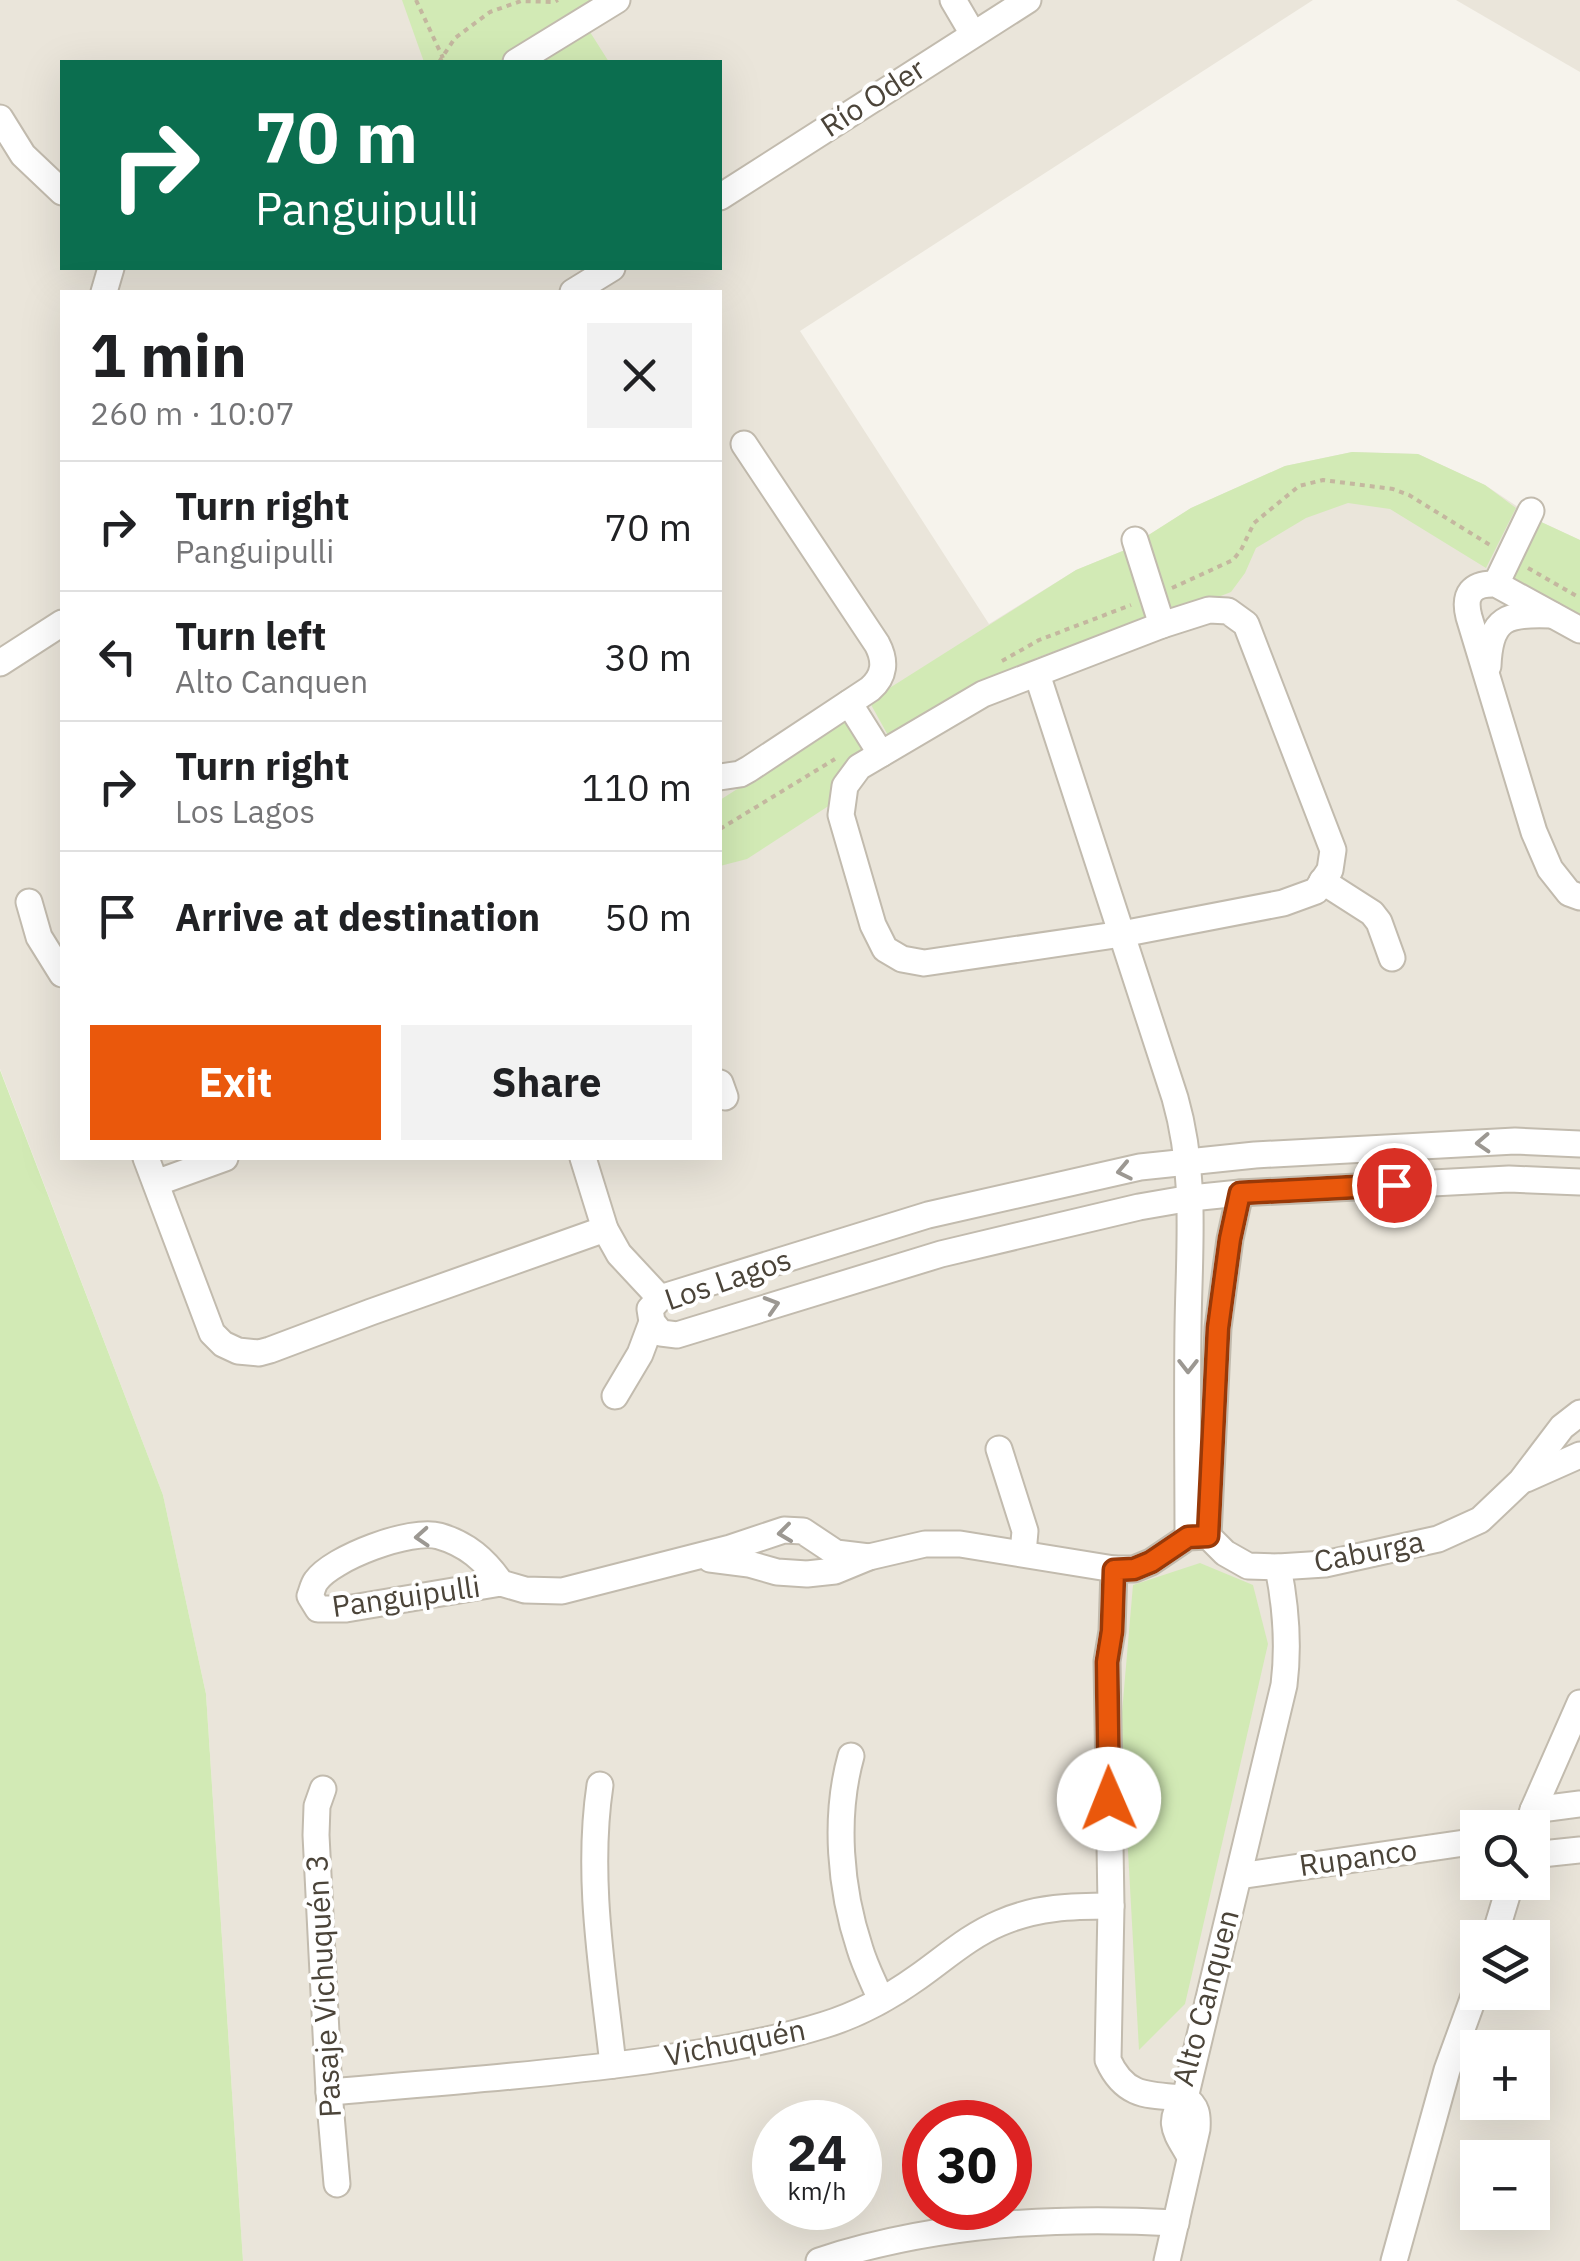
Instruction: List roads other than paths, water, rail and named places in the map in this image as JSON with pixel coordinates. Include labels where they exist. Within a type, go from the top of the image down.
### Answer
[{"type":"street","points":[[519,60],[617,0]]},
{"type":"street","points":[[953,0],[972,34]]},
{"type":"street","name":"Río Oder","points":[[722,196],[1028,0]]},
{"type":"street","points":[[0,118],[23,155],[60,190]]},
{"type":"street","points":[[576,290],[609,270]]},
{"type":"street","points":[[722,776],[749,769],[850,703],[880,679],[884,663],[882,653],[744,444]]},
{"type":"street","points":[[1488,681],[1490,640],[1510,605],[1500,585],[1531,511]]},
{"type":"street","points":[[1135,540],[1162,625]]},
{"type":"street","points":[[1580,630],[1500,585],[1480,584],[1467,602],[1534,832],[1550,869],[1569,893],[1580,897]]},
{"type":"street","points":[[1210,610],[1228,610],[1246,624],[1333,850],[1330,870],[1316,891],[1283,903],[1122,934],[924,963],[902,959],[885,949],[873,925],[841,814],[845,786],[859,767],[983,694],[1037,674],[1162,625],[1210,610]]},
{"type":"street","points":[[1469,618],[1484,626],[1526,614],[1554,615]]},
{"type":"street","points":[[0,663],[60,623]]},
{"type":"street","points":[[1037,674],[1175,1098],[1189,1162],[1188,1328],[1198,1537]]},
{"type":"street","points":[[850,703],[881,754]]},
{"type":"street","points":[[1322,882],[1372,912],[1392,958]]},
{"type":"street","points":[[29,902],[39,936],[60,971]]},
{"type":"street","name":"Los Lagos","points":[[1580,1144],[1515,1141],[1273,1154],[1140,1167],[928,1215],[693,1288],[656,1310],[662,1333],[678,1335],[941,1254],[1191,1198],[1508,1179],[1580,1182]]},
{"type":"street","points":[[147,1160],[212,1333],[229,1348],[248,1352],[270,1350],[605,1229]]},
{"type":"street","points":[[156,1183],[219,1160]]},
{"type":"street","points":[[584,1160],[605,1229],[656,1310],[640,1354],[615,1396]]},
{"type":"street","points":[[1198,1537],[1218,1328],[1240,1193]]},
{"type":"street","points":[[693,1288],[688,1308],[695,1320],[707,1325]]},
{"type":"street","points":[[1188,1328],[1218,1328]]},
{"type":"street","name":"Caburga","points":[[1198,1537],[1248,1566],[1278,1567],[1325,1564],[1438,1539],[1480,1520],[1521,1481],[1562,1427],[1580,1413]]},
{"type":"street","points":[[999,1449],[1024,1531],[1023,1553]]},
{"type":"street","name":"Caburga","points":[[1521,1481],[1580,1455]]},
{"type":"street","name":"Panguipulli","points":[[501,1583],[486,1562],[436,1534],[386,1540],[329,1568],[314,1583],[310,1596],[318,1609],[346,1609],[501,1583],[524,1590],[562,1591],[784,1530],[803,1530],[836,1553],[870,1557]]},
{"type":"street","name":"Panguipulli","points":[[698,1556],[808,1574],[835,1571],[870,1557],[925,1544],[960,1544],[1114,1570],[1134,1569],[1198,1537]]},
{"type":"street","name":"Alto Canquen","points":[[1114,1570],[1107,1662],[1111,1906],[1108,2060],[1118,2080],[1132,2090],[1185,2098],[1284,1685],[1286,1617],[1278,1567]]},
{"type":"street","points":[[1535,1810],[1580,1703]]},
{"type":"street","points":[[851,1756],[843,1783],[844,1867],[860,1952],[881,2000]]},
{"type":"street","points":[[600,1786],[595,1820],[595,1880],[614,2065]]},
{"type":"street","name":"Pasaje Vichuquén 3","points":[[323,1788],[317,1806],[316,1835],[336,2184]]},
{"type":"street","points":[[1550,1813],[1580,1804]]},
{"type":"street","name":"Rupanco","points":[[1239,1876],[1460,1844]]},
{"type":"street","points":[[1550,1853],[1580,1850]]},
{"type":"street","name":"Vichuquén","points":[[329,2092],[614,2065],[780,2038],[829,2024],[881,2000],[976,1934],[1001,1922],[1049,1908],[1111,1906]]},
{"type":"street","points":[[1394,2261],[1447,2070],[1469,2010]]},
{"type":"street","points":[[1167,2261],[1196,2138],[1198,2119],[1193,2104],[1185,2098]]},
{"type":"street","points":[[819,2261],[872,2254],[934,2234],[1034,2222],[1176,2223]]}]
